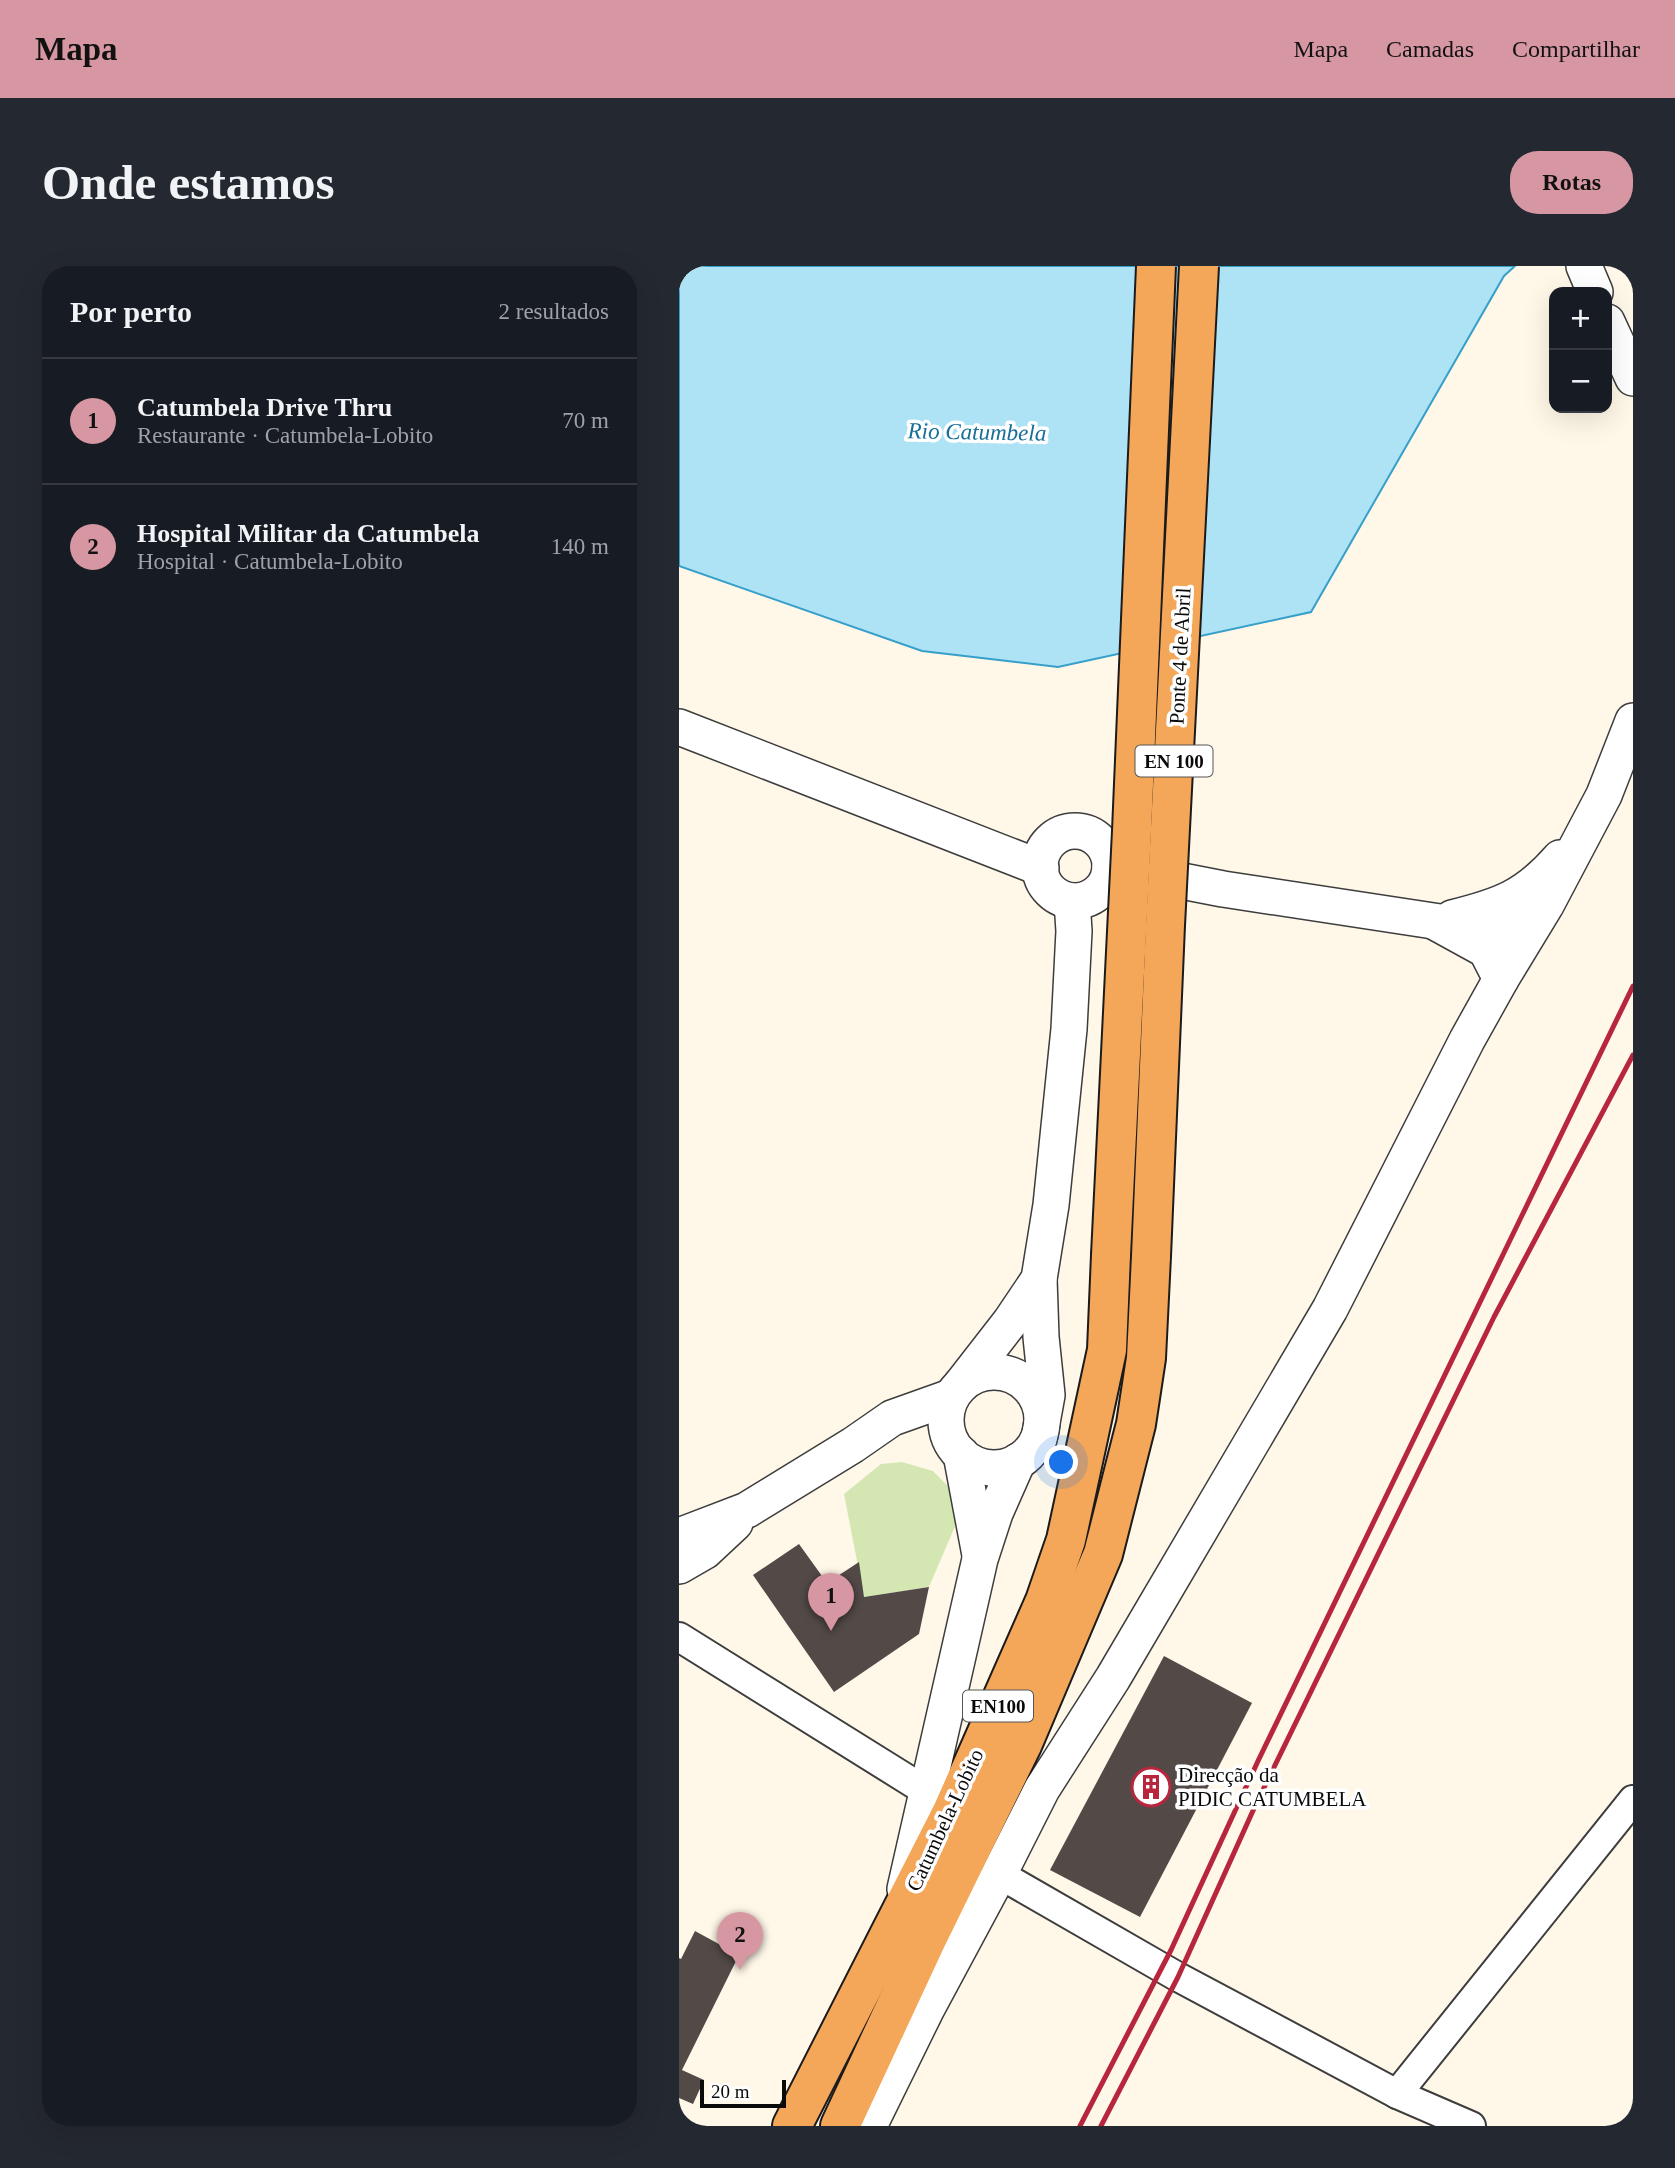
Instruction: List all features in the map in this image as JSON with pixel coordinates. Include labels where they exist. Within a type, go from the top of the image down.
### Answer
[{"type":"highway","name":"Ponte 4 de Abril","points":[[1111,1255],[1156,266]]},
{"type":"highway","name":"Ponte 4 de Abril","points":[[1151,1256],[1199,266]]},
{"type":"highway","name":"Catumbela-Lobito","points":[[792,2126],[952,1812],[1045,1601],[1066,1540],[1107,1350],[1111,1255]]},
{"type":"highway","name":"Catumbela-Lobito","points":[[840,2126],[926,1941],[1022,1745],[1103,1554],[1136,1424],[1146,1357],[1151,1256]]},
{"type":"street","points":[[1612,332],[1633,378]]},
{"type":"street","points":[[869,2126],[926,2010],[1042,1789],[1113,1678],[1330,1309],[1467,1040],[1538,919],[1604,795],[1633,721]]},
{"type":"street","points":[[679,727],[1041,868]]},
{"type":"street","points":[[1435,922],[1510,901],[1543,877],[1587,826]]},
{"type":"street","points":[[1075,831],[1096,838],[1104,846],[1110,867],[1108,878],[1094,896],[1072,901],[1061,898],[1043,880],[1041,857],[1046,847],[1063,833],[1075,831]]},
{"type":"street","points":[[1110,867],[1223,889],[1486,929],[1502,929],[1538,919]]},
{"type":"street","points":[[955,1416],[973,1463],[988,1468],[1004,1467],[1029,1450],[1047,1395],[1039,1279],[1051,1205],[1069,1029],[1074,932],[1072,901]]},
{"type":"street","points":[[1435,922],[1486,950],[1492,957],[1501,979]]},
{"type":"street","points":[[679,1536],[747,1510],[853,1445],[955,1416],[1010,1322],[1039,1279]]},
{"type":"street","points":[[899,1916],[980,1559],[995,1513],[1042,1422],[1041,1406],[1033,1392],[1021,1380],[1007,1373],[990,1372],[975,1376],[955,1416],[980,1559]]},
{"type":"street","points":[[679,1566],[723,1537],[747,1510]]},
{"type":"street","points":[[679,1637],[926,1791]]},
{"type":"street","points":[[1397,2094],[1633,1800]]},
{"type":"street","points":[[999,1874],[1178,1977],[1397,2094],[1471,2126]]},
{"type":"green space","points":[[902,1462],[933,1471],[951,1489],[959,1517],[929,1587],[864,1597],[844,1494],[881,1464]]},
{"type":"water","name":"Rio Catumbela","points":[[679,266],[1515,266],[1504,276],[1311,612],[1058,667],[922,651],[679,566]]},
{"type":"building","points":[[799,1544],[827,1583],[859,1562],[864,1597],[929,1587],[919,1634],[834,1692],[753,1575]]},
{"type":"building","name":"Direcção da PIDIC CATUMBELA","points":[[1164,1656],[1252,1703],[1140,1917],[1050,1870]]},
{"type":"building","points":[[695,1931],[739,1955],[682,2070],[704,2080],[693,2104],[679,2098],[679,1958],[681,1959]]},
{"type":"railway","points":[[1080,2126],[1171,1950],[1258,1761],[1633,986]]},
{"type":"railway","points":[[1101,2126],[1178,1977],[1256,1804],[1494,1317],[1633,1055]]},
{"type":"place","name":"Catumbela Drive Thru","points":[[831,1631]]},
{"type":"place","name":"Direcção da PIDIC CATUMBELA","points":[[1151,1787]]},
{"type":"place","name":"Hospital Militar da Catumbela","points":[[740,1970]]}]
